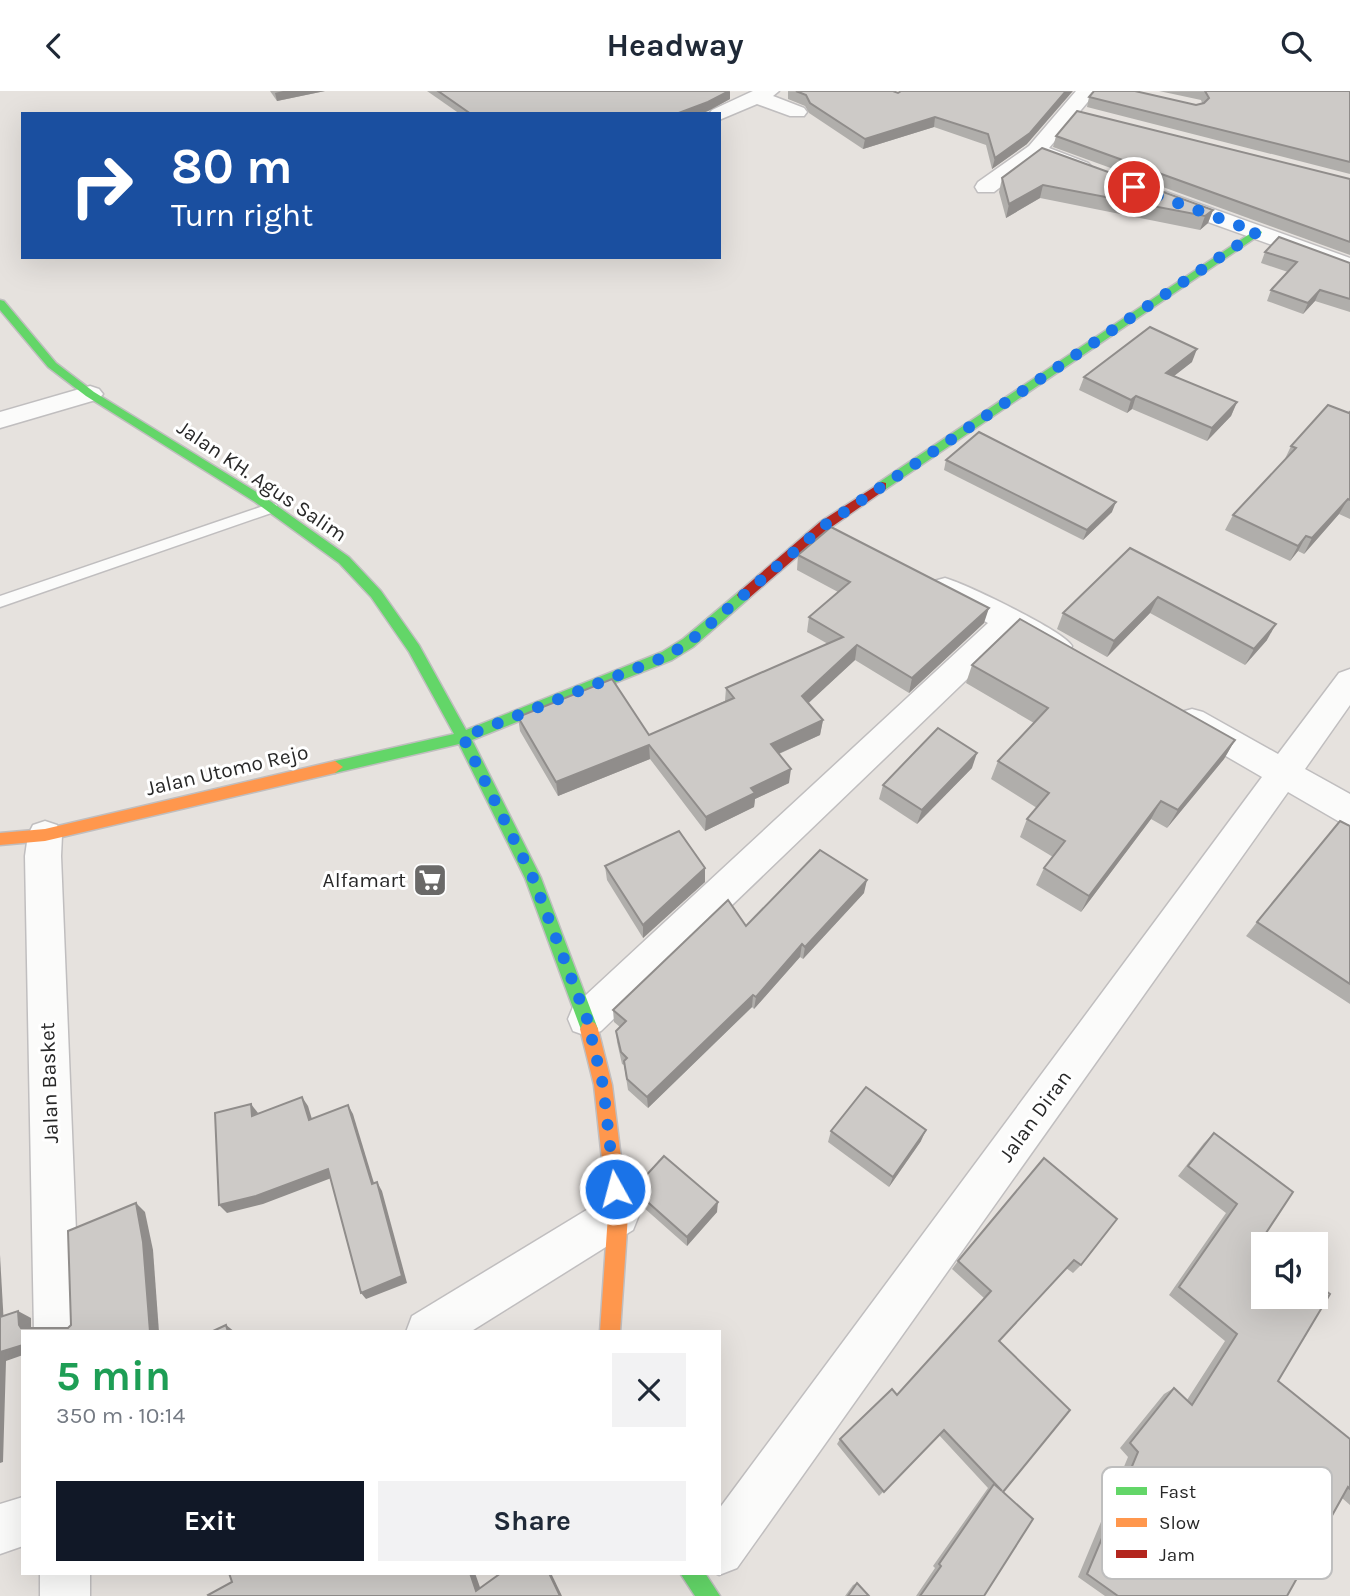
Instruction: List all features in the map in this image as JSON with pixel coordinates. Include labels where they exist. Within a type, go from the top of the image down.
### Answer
[{"type":"street","points":[[712,91],[745,106],[797,112],[775,123]]},
{"type":"street","points":[[986,187],[1036,150],[1087,91]]},
{"type":"street","points":[[1069,112],[1096,119]]},
{"type":"street","points":[[1036,150],[1101,174]]},
{"type":"street","points":[[1140,189],[1350,266]]},
{"type":"street","name":"Jalan Utomo Rejo","points":[[0,839],[45,835],[463,737],[667,656],[688,643],[825,525],[1257,232]]},
{"type":"street","name":"Jalan KH. Agus Salim","points":[[0,303],[52,365],[90,394],[272,508],[344,560],[376,594],[414,649],[463,737],[533,878],[587,1019],[603,1085],[618,1215],[610,1330]]},
{"type":"street","points":[[0,420],[90,394]]},
{"type":"street","points":[[825,525],[859,543]]},
{"type":"street","points":[[917,573],[1010,619],[1082,659]]},
{"type":"street","points":[[587,1019],[1010,619]]},
{"type":"street","name":"Jalan Diran","points":[[721,1552],[1350,681]]},
{"type":"street","points":[[1166,706],[1350,811]]},
{"type":"street","name":"Jalan Basket","points":[[45,835],[43,856],[57,1330]]},
{"type":"street","points":[[431,1330],[618,1215]]},
{"type":"street","points":[[0,1529],[21,1522]]},
{"type":"street","points":[[65,1575],[65,1596]]},
{"type":"lane","points":[[0,603],[272,508]]},
{"type":"building","points":[[438,91],[729,91],[681,112],[468,112]]},
{"type":"building","points":[[796,91],[1066,91],[1030,133],[995,158],[988,134],[935,117],[865,139],[810,103],[806,95]]},
{"type":"building","points":[[1094,91],[1135,91],[1196,105],[1209,98],[1205,91],[1350,91],[1350,162],[1089,97]]},
{"type":"building","points":[[1077,111],[1350,179],[1350,242],[1056,136]]},
{"type":"building","points":[[1042,148],[1213,210],[1205,216],[1043,185],[1009,204],[1002,178]]},
{"type":"building","points":[[1279,237],[1350,263],[1350,299],[1320,290],[1308,303],[1271,290],[1297,262],[1265,252]]},
{"type":"building","points":[[1150,327],[1197,349],[1166,373],[1237,402],[1212,428],[1136,396],[1131,400],[1084,377]]},
{"type":"building","points":[[1328,405],[1350,412],[1350,500],[1348,499],[1312,538],[1306,536],[1298,546],[1233,515],[1296,448],[1291,446]]},
{"type":"building","points":[[979,432],[1116,502],[1087,530],[946,460]]},
{"type":"building","points":[[831,527],[989,608],[912,678],[857,645],[802,696],[823,720],[771,744],[791,769],[751,788],[755,793],[706,817],[649,745],[556,782],[518,717],[612,679],[649,735],[734,698],[726,688],[843,637],[809,617],[850,582],[798,555]]},
{"type":"building","points":[[1130,548],[1276,624],[1254,649],[1158,597],[1114,641],[1063,613]]},
{"type":"building","points":[[1020,619],[1235,740],[1178,810],[1161,801],[1089,896],[1044,868],[1065,841],[1027,819],[1049,793],[998,761],[1048,708],[972,665]]},
{"type":"building","points":[[938,728],[977,753],[922,810],[883,785]]},
{"type":"building","points":[[1340,821],[1350,826],[1350,984],[1257,922]]},
{"type":"building","points":[[679,831],[705,868],[643,925],[605,866]]},
{"type":"building","points":[[820,850],[867,880],[805,947],[802,944],[756,997],[753,995],[647,1097],[627,1079],[624,1061],[627,1058],[621,1052],[616,1031],[626,1021],[613,1010],[728,900],[746,926]]},
{"type":"building","points":[[866,1087],[926,1130],[893,1177],[831,1131]]},
{"type":"building","points":[[302,1097],[309,1120],[348,1105],[372,1184],[377,1182],[402,1276],[361,1293],[328,1169],[256,1196],[219,1205],[215,1113],[251,1104],[252,1116]]},
{"type":"building","points":[[1214,1133],[1293,1192],[1267,1232],[1251,1232],[1251,1309],[1321,1309],[1278,1381],[1350,1439],[1350,1489],[1348,1487],[1332,1516],[1332,1467],[1132,1467],[1138,1452],[1130,1443],[1174,1388],[1192,1405],[1237,1334],[1179,1287],[1237,1204],[1188,1166]]},
{"type":"building","points":[[664,1156],[718,1202],[687,1237],[642,1197],[640,1182]]},
{"type":"building","points":[[1044,1158],[1117,1219],[1081,1265],[1074,1260],[999,1341],[1070,1410],[1003,1492],[1033,1519],[984,1596],[920,1596],[994,1484],[1002,1491],[944,1430],[884,1492],[840,1439],[892,1389],[897,1395],[991,1291],[958,1261]]},
{"type":"building","points":[[136,1203],[143,1242],[150,1330],[21,1330],[21,1346],[0,1352],[0,1317],[18,1311],[21,1328],[68,1328],[71,1325],[68,1231]]},
{"type":"building","points":[[1102,1538],[1102,1579],[1297,1579],[1287,1596],[1118,1596],[1087,1574]]},
{"type":"building","points":[[230,1575],[471,1575],[476,1591],[498,1575],[550,1575],[560,1596],[208,1595],[232,1582]]},
{"type":"building","points":[[857,1583],[869,1596],[848,1596]]},
{"type":"traffic: fast","points":[[882,486],[1257,232]]},
{"type":"traffic: fast","points":[[0,303],[52,365],[90,394],[259,499],[344,560],[376,594],[414,649],[463,737],[533,878],[589,1029]]},
{"type":"traffic: fast","points":[[335,767],[463,737],[667,656],[688,643],[744,595]]},
{"type":"traffic: fast","points":[[693,1575],[709,1596]]},
{"type":"traffic: slow","points":[[0,839],[45,835],[335,767]]},
{"type":"traffic: slow","points":[[589,1029],[603,1085],[618,1215],[610,1330]]},
{"type":"traffic: jam","points":[[744,595],[825,525],[882,486]]},
{"type":"place","name":"Alfamart","points":[[430,880]]},
{"type":"route","points":[[615,1189],[603,1085],[587,1019],[533,878],[463,737],[667,656],[688,643],[825,525],[1257,232],[1134,187]]}]
